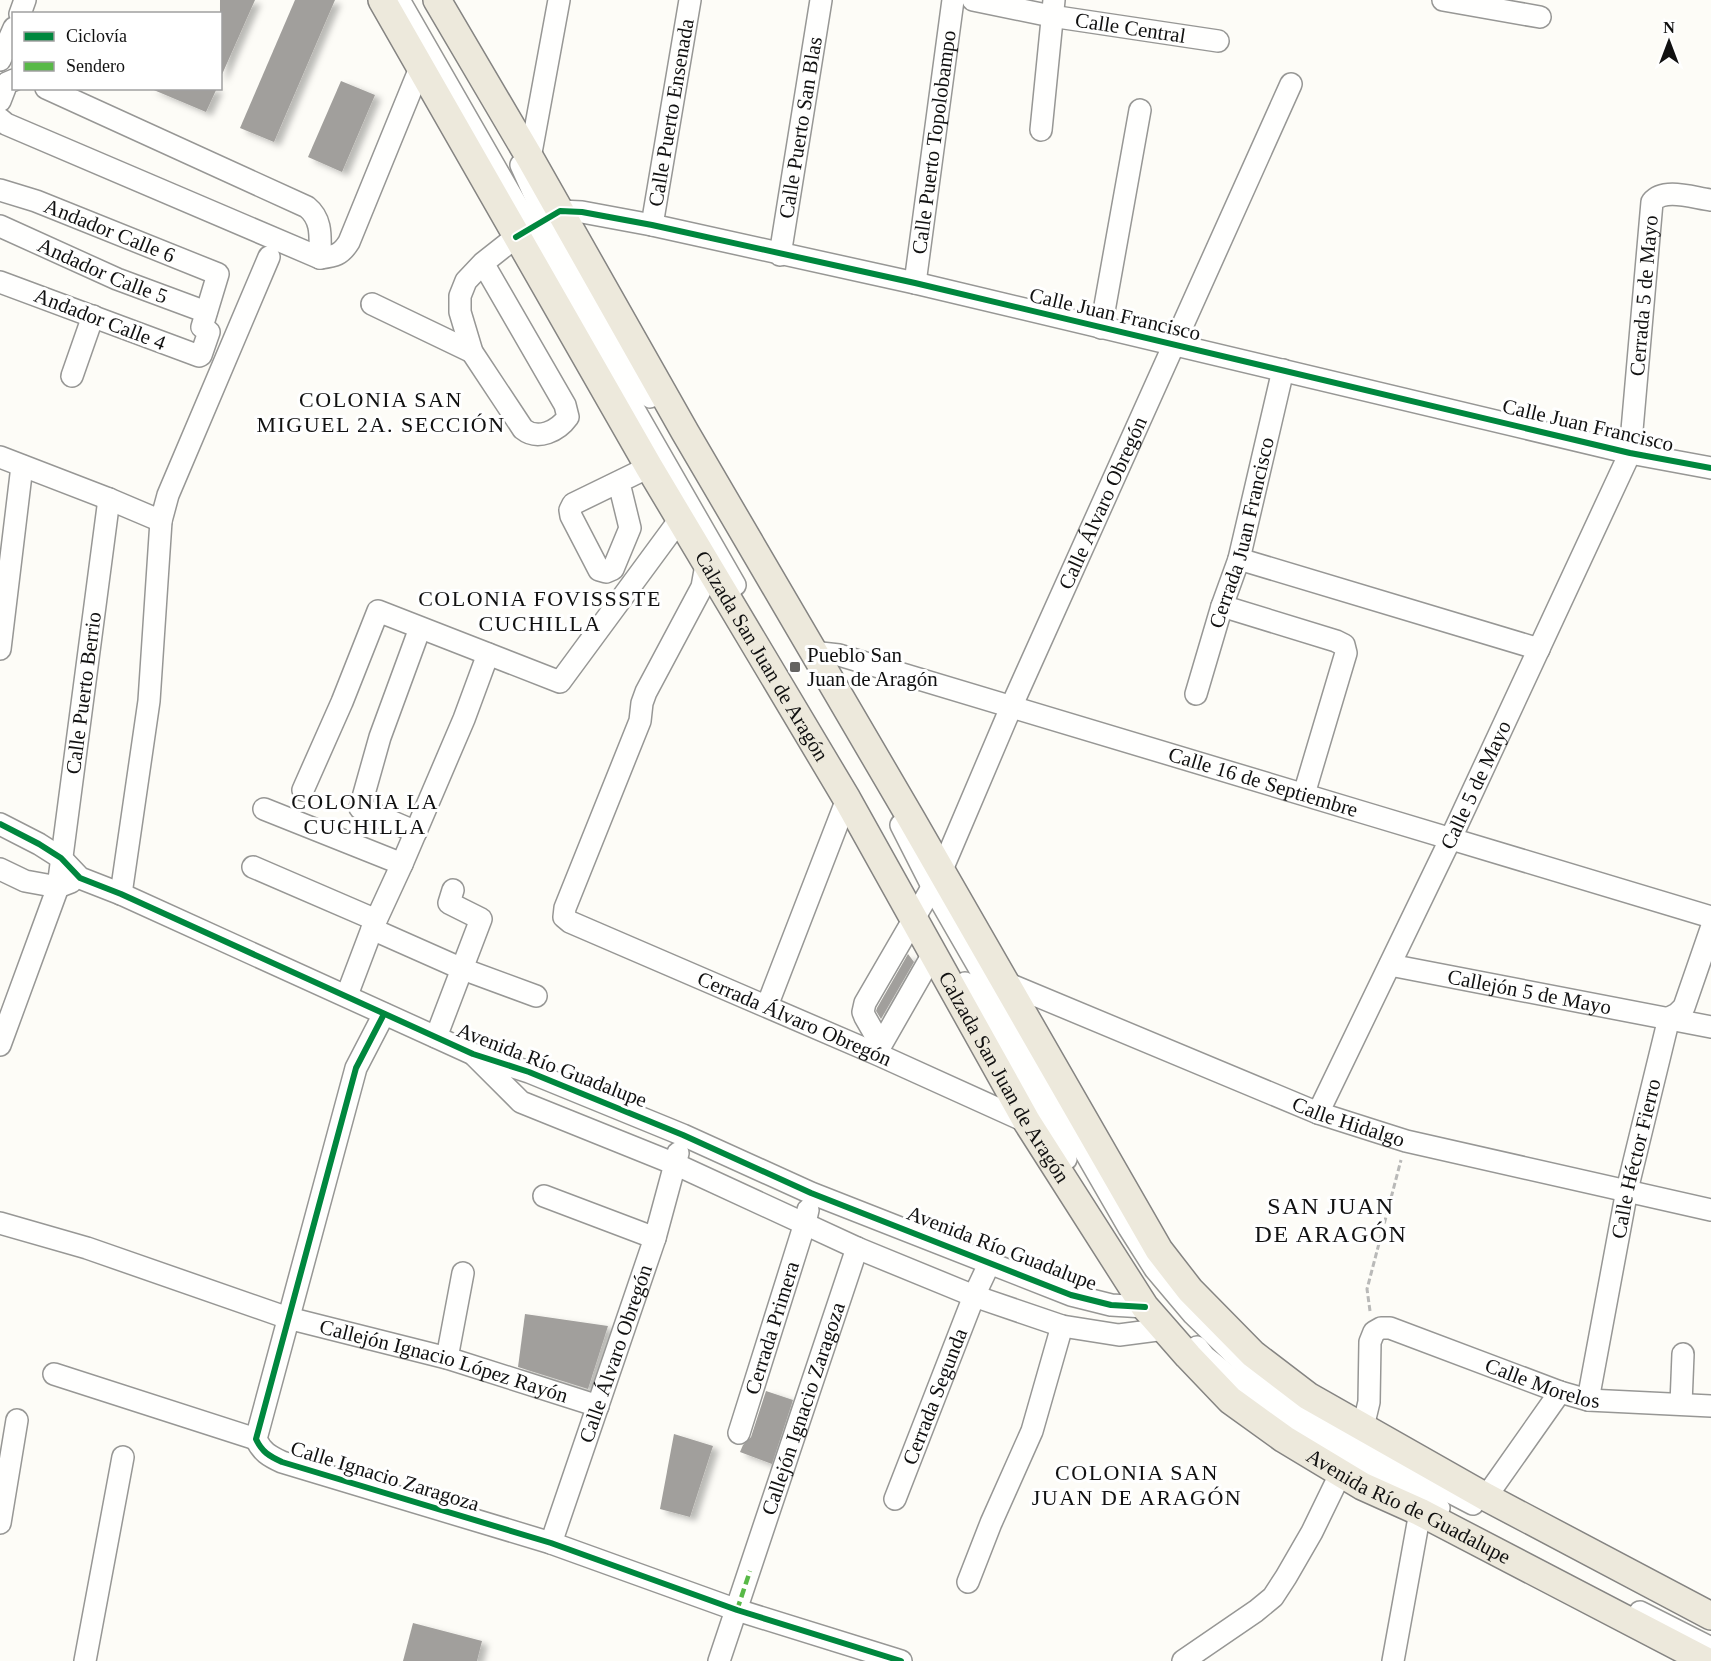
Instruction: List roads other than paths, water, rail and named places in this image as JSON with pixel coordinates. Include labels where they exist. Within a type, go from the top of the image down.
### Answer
[{"type":"main road","name":"Calzada San Juan de Aragón","points":[[382,0],[420,68],[538,224],[812,652],[912,820],[937,880],[1004,982],[1159,1250]]},
{"type":"main road","name":"Calzada San Juan de Aragón","points":[[437,0],[530,158],[538,224],[649,467],[917,914],[933,954],[1027,1122],[1144,1307]]},
{"type":"main road","name":"Avenida Río de Guadalupe","points":[[1159,1250],[1190,1290],[1253,1354],[1308,1396],[1352,1451],[1362,1486],[1420,1512],[1706,1661]]},
{"type":"main road","name":"Avenida Río de Guadalupe","points":[[1144,1307],[1230,1400],[1284,1439],[1352,1451],[1486,1497],[1711,1616]]},
{"type":"street","points":[[399,0],[538,224],[901,826],[937,880],[1129,1228],[1155,1269],[1193,1314],[1250,1368],[1352,1451],[1711,1648]]},
{"type":"street","points":[[427,0],[523,169],[538,224],[862,807],[917,914],[1138,1278],[1205,1357],[1278,1416],[1711,1626]]},
{"type":"street","points":[[530,158],[559,0]]},
{"type":"street","name":"Calle Puerto Ensenada","points":[[652,225],[690,0]]},
{"type":"street","name":"Calle Puerto San Blas","points":[[780,255],[821,0]]},
{"type":"street","name":"Calle Puerto Topolobampo","points":[[915,283],[953,0]]},
{"type":"street","name":"Calle Central","points":[[973,0],[1052,8],[1218,41]]},
{"type":"street","points":[[1443,0],[1486,4],[1540,17]]},
{"type":"street","points":[[1041,130],[1052,8]]},
{"type":"street","points":[[0,60],[12,33]]},
{"type":"street","points":[[0,119],[6,124],[320,258],[343,252],[349,242],[420,68]]},
{"type":"street","points":[[0,101],[7,83],[12,81]]},
{"type":"street","name":"Calle Álvaro Obregón","points":[[880,1050],[865,1017],[863,1007],[937,880],[1012,705],[1291,84]]},
{"type":"street","points":[[50,90],[307,207],[314,212],[319,222],[320,258]]},
{"type":"street","points":[[1101,328],[1140,111]]},
{"type":"street","name":"Andador Calle 6","points":[[0,190],[36,201],[218,274],[206,312]]},
{"type":"street","name":"Cerrada 5 de Mayo","points":[[1630,453],[1652,202],[1656,197],[1667,194],[1711,200]]},
{"type":"street","name":"Calle Juan Francisco","points":[[538,224],[582,212],[652,225],[915,283],[1630,453],[1711,468]]},
{"type":"street","points":[[483,263],[565,405],[567,417],[562,425],[541,436],[530,435],[523,429],[472,352],[460,312],[460,296],[466,281],[483,263],[538,224]]},
{"type":"street","name":"Andador Calle 5","points":[[0,226],[117,279],[206,312]]},
{"type":"street","points":[[121,894],[149,701],[161,521],[168,495],[269,257]]},
{"type":"street","name":"Andador Calle 4","points":[[0,282],[200,356],[209,332],[202,328],[206,312]]},
{"type":"street","points":[[372,304],[472,352]]},
{"type":"street","points":[[72,376],[93,316]]},
{"type":"street","name":"Cerrada Juan Francisco","points":[[1196,694],[1222,606],[1239,559],[1282,370]]},
{"type":"street","name":"Calle 5 de Mayo","points":[[1318,1113],[1450,840],[1630,453]]},
{"type":"street","points":[[0,457],[161,521]]},
{"type":"street","points":[[0,649],[22,466]]},
{"type":"street","points":[[619,483],[649,467]]},
{"type":"street","name":"Calle Puerto Berrio","points":[[0,1045],[58,887],[109,499]]},
{"type":"street","points":[[303,790],[342,702],[378,611],[560,682],[680,519]]},
{"type":"street","points":[[1239,559],[1539,649]]},
{"type":"street","name":"Cerrada Álvaro Obregón","points":[[706,565],[702,587],[646,692],[640,721],[565,908],[564,917],[570,922],[767,1006],[880,1050],[1027,1122]]},
{"type":"street","points":[[1222,606],[1336,640],[1344,645],[1346,653],[1304,794]]},
{"type":"street","points":[[416,832],[360,808],[380,737],[420,628]]},
{"type":"street","name":"Calle 16 de Septiembre","points":[[812,652],[839,655],[1012,705],[1450,840],[1711,917]]},
{"type":"street","points":[[347,995],[374,924],[464,718],[488,654]]},
{"type":"street","points":[[767,1006],[847,799]]},
{"type":"street","points":[[264,809],[402,864]]},
{"type":"street","name":"Avenida Río Guadalupe","points":[[0,824],[61,858],[80,878],[121,894],[347,995],[473,1054],[529,1072],[683,1135],[811,1193],[1071,1295],[1111,1305],[1144,1307]]},
{"type":"street","points":[[253,867],[374,924],[460,968],[536,996]]},
{"type":"street","points":[[0,869],[25,881],[58,887],[80,878]]},
{"type":"street","points":[[436,1037],[460,968],[481,919],[449,903],[453,890]]},
{"type":"street","name":"Calle Héctor Fierro","points":[[1588,1400],[1627,1190],[1669,1018],[1684,1007],[1711,929]]},
{"type":"street","points":[[880,1050],[933,954]]},
{"type":"street","name":"Callejón 5 de Mayo","points":[[1390,965],[1711,1027]]},
{"type":"street","name":"Calle Hidalgo","points":[[1004,982],[1318,1113],[1406,1141],[1711,1210]]},
{"type":"street","points":[[54,1374],[256,1438],[356,1068],[384,1014]]},
{"type":"street","name":"Avenida Río Guadalupe","points":[[473,1054],[521,1102],[675,1164],[857,1248],[974,1296],[1062,1326],[1119,1335],[1165,1329]]},
{"type":"street","name":"Calle Álvaro Obregón","points":[[551,1543],[655,1238],[683,1135]]},
{"type":"street","name":"Cerrada Primera","points":[[739,1433],[805,1223],[811,1193]]},
{"type":"street","points":[[544,1196],[655,1238]]},
{"type":"street","name":"Callejón Ignacio López Rayón","points":[[0,1223],[87,1248],[288,1318],[447,1358],[598,1406]]},
{"type":"street","name":"Callejón Ignacio Zaragoza","points":[[719,1661],[857,1248]]},
{"type":"street","name":"Cerrada Segunda","points":[[894,1499],[974,1296],[990,1262]]},
{"type":"street","points":[[447,1358],[463,1273]]},
{"type":"street","points":[[968,1582],[991,1523],[1032,1431],[1062,1326]]},
{"type":"street","name":"Calle Morelos","points":[[1352,1451],[1369,1402],[1370,1342],[1377,1330],[1390,1328],[1560,1392],[1588,1400],[1711,1406]]},
{"type":"street","points":[[1681,1404],[1683,1354]]},
{"type":"street","points":[[1486,1497],[1560,1392]]},
{"type":"street","points":[[0,1523],[17,1420]]},
{"type":"street","name":"Calle Ignacio Zaragoza","points":[[256,1438],[260,1448],[269,1456],[282,1462],[551,1543],[737,1610],[902,1661]]},
{"type":"street","points":[[1183,1661],[1273,1597],[1312,1532],[1352,1451]]},
{"type":"street","points":[[85,1661],[123,1457]]},
{"type":"street","points":[[1393,1661],[1420,1512]]},
{"type":"place","name":"Pueblo San Juan de Aragón","points":[[795,667]]},
{"type":"district","name":"COLONIA SAN MIGUEL 2A. SECCIÓN","points":[[381,412]]},
{"type":"district","name":"COLONIA FOVISSSTE CUCHILLA","points":[[540,610]]},
{"type":"district","name":"COLONIA LA CUCHILLA","points":[[365,814]]},
{"type":"district","name":"SAN JUAN DE ARAGÓN","points":[[1331,1220]]},
{"type":"district","name":"COLONIA SAN JUAN DE ARAGÓN","points":[[1137,1484]]}]
